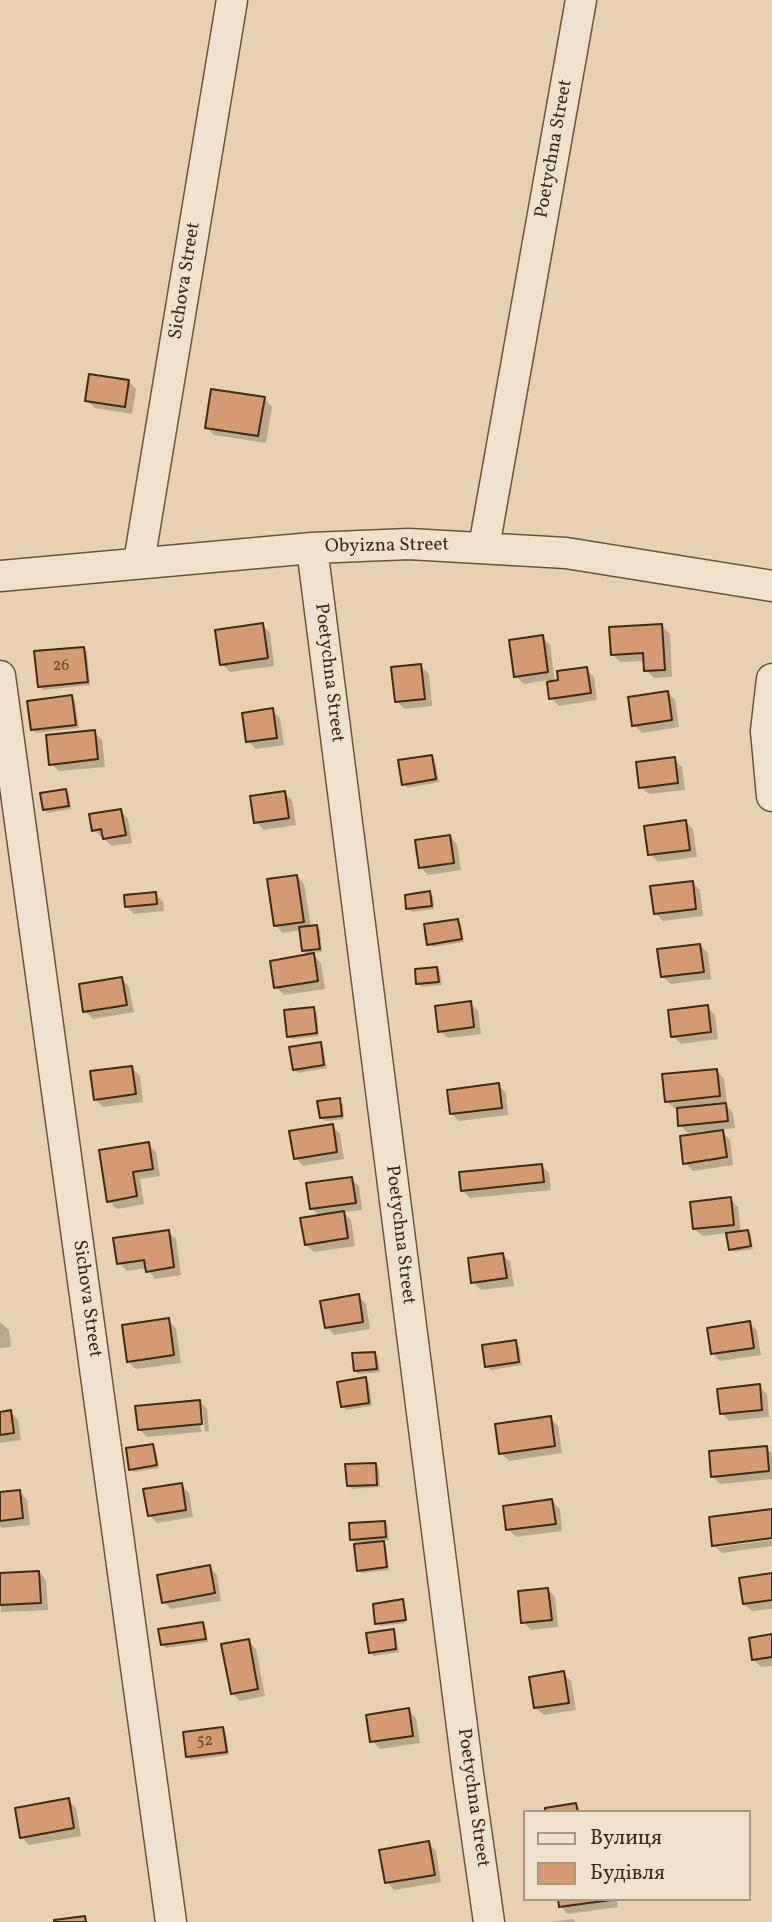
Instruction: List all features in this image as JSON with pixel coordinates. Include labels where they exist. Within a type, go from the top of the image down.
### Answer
[{"type":"street","name":"Sichova Street","points":[[139,562],[232,0]]},
{"type":"street","name":"Poetychna Street","points":[[484,547],[581,0]]},
{"type":"street","name":"Obyizna Street","points":[[0,576],[312,548],[409,544],[566,552],[772,586]]},
{"type":"street","name":"Poetychna Street","points":[[312,548],[489,1922]]},
{"type":"street","name":"Sichova Street","points":[[0,676],[171,1922]]},
{"type":"street","points":[[772,679],[766,731],[772,796]]},
{"type":"building","points":[[89,374],[129,380],[125,407],[85,401]]},
{"type":"building","points":[[211,389],[265,397],[258,436],[205,428]]},
{"type":"building","points":[[263,623],[268,658],[220,665],[215,630]]},
{"type":"building","points":[[662,624],[665,670],[644,671],[643,653],[611,655],[609,627]]},
{"type":"building","points":[[543,635],[548,672],[514,677],[509,640]]},
{"type":"building","points":[[84,647],[88,682],[38,687],[34,651]]},
{"type":"building","points":[[421,664],[425,699],[395,702],[391,667]]},
{"type":"building","points":[[587,667],[591,693],[549,699],[547,682],[558,680],[557,671]]},
{"type":"building","points":[[668,691],[672,720],[632,726],[628,697]]},
{"type":"building","points":[[72,695],[76,725],[31,730],[27,701]]},
{"type":"building","points":[[273,708],[277,738],[246,742],[242,713]]},
{"type":"building","points":[[95,730],[98,759],[49,765],[46,735]]},
{"type":"building","points":[[432,755],[436,779],[402,785],[398,760]]},
{"type":"building","points":[[675,757],[678,783],[639,788],[636,762]]},
{"type":"building","points":[[66,789],[69,806],[43,810],[40,793]]},
{"type":"building","points":[[285,791],[289,818],[254,823],[250,796]]},
{"type":"building","points":[[121,809],[126,835],[103,839],[101,829],[92,831],[89,814]]},
{"type":"building","points":[[686,820],[690,850],[648,855],[644,826]]},
{"type":"building","points":[[450,835],[454,863],[419,868],[415,840]]},
{"type":"building","points":[[297,875],[304,922],[274,926],[267,879]]},
{"type":"building","points":[[693,881],[696,909],[654,914],[650,886]]},
{"type":"building","points":[[430,891],[432,906],[406,909],[405,895]]},
{"type":"building","points":[[156,892],[157,904],[125,907],[124,895]]},
{"type":"building","points":[[458,919],[462,939],[427,945],[424,924]]},
{"type":"building","points":[[317,925],[320,949],[302,951],[299,927]]},
{"type":"building","points":[[700,944],[704,972],[661,977],[657,949]]},
{"type":"building","points":[[314,953],[318,981],[274,988],[270,961]]},
{"type":"building","points":[[437,967],[439,982],[416,984],[415,969]]},
{"type":"building","points":[[122,977],[127,1005],[83,1012],[79,984]]},
{"type":"building","points":[[471,1001],[474,1027],[438,1032],[435,1006]]},
{"type":"building","points":[[708,1005],[711,1032],[671,1037],[668,1010]]},
{"type":"building","points":[[314,1007],[317,1033],[287,1037],[284,1010]]},
{"type":"building","points":[[321,1042],[324,1065],[293,1070],[289,1047]]},
{"type":"building","points":[[132,1066],[136,1094],[94,1100],[90,1071]]},
{"type":"building","points":[[717,1069],[720,1096],[665,1102],[662,1074]]},
{"type":"building","points":[[499,1083],[502,1108],[450,1114],[447,1090]]},
{"type":"building","points":[[340,1098],[342,1116],[320,1118],[317,1101]]},
{"type":"building","points":[[726,1103],[728,1121],[678,1126],[677,1108]]},
{"type":"building","points":[[333,1124],[337,1152],[294,1159],[289,1131]]},
{"type":"building","points":[[723,1130],[727,1157],[683,1164],[680,1136]]},
{"type":"building","points":[[149,1142],[153,1169],[133,1172],[137,1196],[107,1202],[99,1150]]},
{"type":"building","points":[[542,1164],[544,1182],[461,1191],[459,1172]]},
{"type":"building","points":[[352,1177],[356,1203],[310,1209],[306,1183]]},
{"type":"building","points":[[731,1197],[734,1225],[693,1229],[690,1202]]},
{"type":"building","points":[[344,1211],[348,1238],[305,1245],[300,1218]]},
{"type":"building","points":[[169,1230],[174,1267],[146,1272],[144,1260],[117,1264],[113,1238]]},
{"type":"building","points":[[748,1230],[751,1246],[729,1250],[726,1233]]},
{"type":"building","points":[[503,1253],[507,1278],[471,1283],[468,1258]]},
{"type":"building","points":[[359,1294],[363,1322],[325,1328],[320,1301]]},
{"type":"building","points":[[169,1318],[174,1355],[127,1362],[122,1325]]},
{"type":"building","points":[[750,1321],[754,1348],[711,1354],[707,1328]]},
{"type":"building","points":[[516,1340],[519,1362],[485,1367],[482,1345]]},
{"type":"building","points":[[375,1352],[377,1369],[354,1371],[352,1353]]},
{"type":"building","points":[[366,1377],[369,1403],[341,1407],[337,1382]]},
{"type":"building","points":[[760,1384],[762,1410],[720,1414],[717,1389]]},
{"type":"building","points":[[200,1400],[202,1424],[138,1430],[135,1406]]},
{"type":"building","points":[[11,1410],[14,1433],[0,1435],[0,1412]]},
{"type":"building","points":[[551,1416],[555,1446],[499,1454],[495,1424]]},
{"type":"building","points":[[153,1444],[157,1465],[129,1470],[126,1448]]},
{"type":"building","points":[[767,1446],[769,1471],[711,1477],[709,1451]]},
{"type":"building","points":[[376,1463],[377,1485],[347,1486],[345,1464]]},
{"type":"building","points":[[182,1483],[186,1510],[148,1516],[143,1489]]},
{"type":"building","points":[[20,1490],[23,1518],[0,1521],[0,1492]]},
{"type":"building","points":[[552,1499],[556,1524],[506,1530],[503,1506]]},
{"type":"building","points":[[772,1509],[772,1538],[712,1546],[709,1517]]},
{"type":"building","points":[[385,1521],[386,1537],[350,1540],[349,1523]]},
{"type":"building","points":[[384,1541],[387,1567],[357,1571],[354,1544]]},
{"type":"building","points":[[210,1565],[215,1593],[162,1603],[157,1575]]},
{"type":"building","points":[[39,1571],[41,1603],[0,1605],[0,1573]]},
{"type":"building","points":[[772,1573],[772,1600],[743,1604],[739,1578]]},
{"type":"building","points":[[548,1588],[552,1620],[521,1623],[518,1591]]},
{"type":"building","points":[[403,1599],[406,1620],[375,1624],[373,1604]]},
{"type":"building","points":[[203,1622],[206,1639],[161,1645],[158,1629]]},
{"type":"building","points":[[394,1629],[396,1649],[369,1653],[366,1633]]},
{"type":"building","points":[[772,1634],[772,1657],[752,1660],[749,1638]]},
{"type":"building","points":[[249,1639],[258,1689],[231,1694],[221,1644]]},
{"type":"building","points":[[564,1671],[569,1703],[534,1708],[529,1677]]},
{"type":"building","points":[[409,1708],[413,1736],[370,1742],[366,1715]]},
{"type":"building","points":[[223,1727],[227,1752],[186,1757],[183,1732]]},
{"type":"building","points":[[69,1798],[74,1828],[20,1838],[15,1808]]},
{"type":"building","points":[[576,1803],[578,1810],[545,1810]]},
{"type":"building","points":[[429,1841],[435,1875],[385,1883],[379,1850]]},
{"type":"building","points":[[558,1901],[604,1901],[559,1907]]},
{"type":"building","points":[[85,1916],[86,1922],[54,1922],[54,1920]]}]
